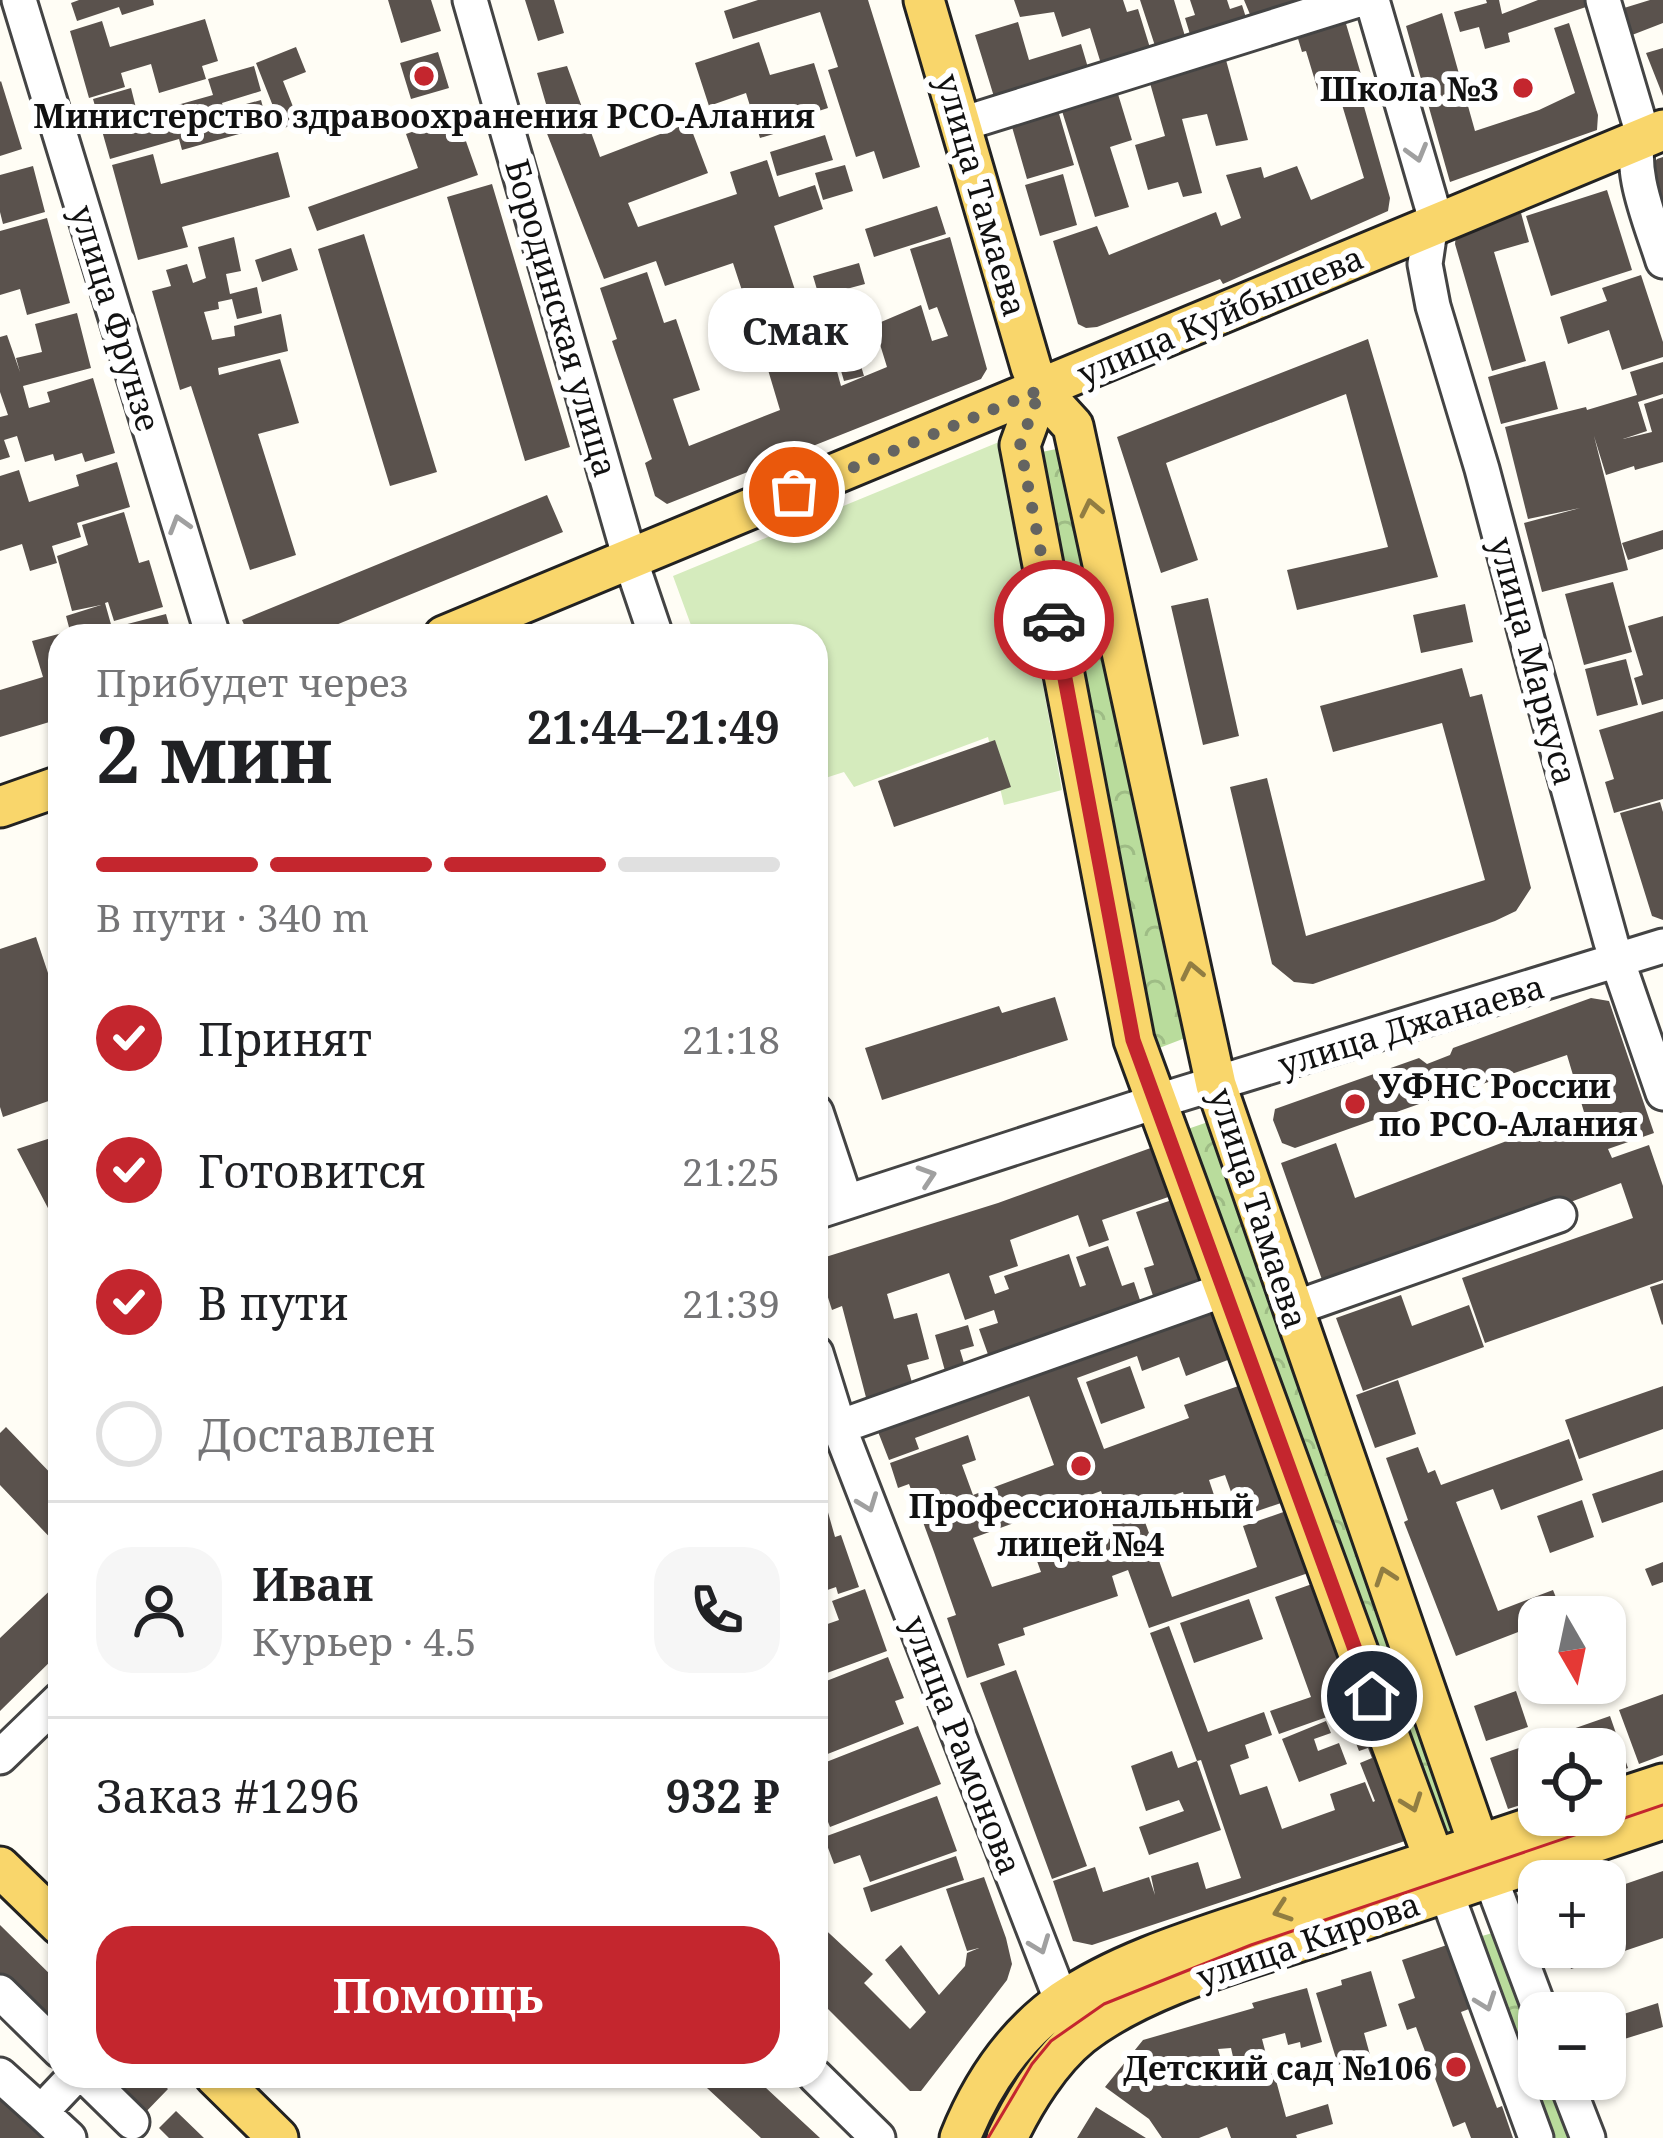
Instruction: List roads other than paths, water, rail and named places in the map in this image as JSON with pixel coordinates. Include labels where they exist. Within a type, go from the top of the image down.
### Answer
[{"type":"main road","name":"улица Тамаева","points":[[924,0],[1040,390],[1073,426],[1076,436],[1216,1085],[1484,1861]]},
{"type":"main road","name":"улица Куйбышева","points":[[473,624],[1649,136]]},
{"type":"main road","name":"улица Тамаева","points":[[1040,390],[1020,445],[1133,1040],[1439,1876]]},
{"type":"main road","points":[[0,807],[48,790]]},
{"type":"main road","points":[[1626,1796],[1663,1784]]},
{"type":"main road","name":"улица Кирова","points":[[960,2138],[984,2086],[1021,2038],[1062,2002],[1094,1983],[1184,1944],[1484,1861],[1663,1820]]},
{"type":"main road","name":"улица Кирова","points":[[1484,1861],[1530,1836]]},
{"type":"main road","points":[[0,1867],[48,1913]]},
{"type":"main road","name":"улица Кирова","points":[[1007,2138],[1051,2068],[1078,2037],[1116,2012],[1439,1876]]},
{"type":"main road","points":[[227,2088],[278,2138]]},
{"type":"street","name":"улица Фрунзе","points":[[19,0],[209,624]]},
{"type":"street","name":"Бородинская улица","points":[[470,0],[652,624]]},
{"type":"street","points":[[962,124],[1358,0]]},
{"type":"street","name":"улица Маркуса","points":[[1372,0],[1433,210],[1424,264],[1428,286],[1618,961],[1663,1093]]},
{"type":"street","points":[[1603,0],[1641,128],[1649,136],[1635,165],[1663,261]]},
{"type":"street","name":"улица Джанаева","points":[[831,1207],[1663,946]]},
{"type":"street","points":[[1292,1309],[1559,1215]]},
{"type":"street","points":[[838,1427],[1224,1291]]},
{"type":"street","name":"улица Рамонова","points":[[828,1393],[1062,2002]]},
{"type":"street","points":[[0,1757],[48,1711]]},
{"type":"street","name":"улица Тамаева","points":[[1484,1861],[1532,1992]]},
{"type":"street","name":"улица Тамаева","points":[[1439,1876],[1536,2138]]},
{"type":"street","points":[[0,1992],[48,2039]]},
{"type":"street","points":[[0,2075],[69,2138]]},
{"type":"street","points":[[41,2112],[64,2088]]},
{"type":"street","points":[[97,2088],[132,2122]]},
{"type":"street","points":[[827,2088],[878,2138]]},
{"type":"street","points":[[1573,2100],[1588,2138]]},
{"type":"tram line","points":[[988,2138],[1051,2041],[1104,2004],[1251,1945],[1663,1805]]},
{"type":"place","name":"Министерство здравоохранения РСО-Алания","points":[[424,76]]},
{"type":"place","name":"Школа №3","points":[[1523,88]]},
{"type":"place","name":"Смак","points":[[794,492]]},
{"type":"place","name":"УФНС России по РСО-Алания","points":[[1355,1104]]},
{"type":"place","name":"Профессиональный лицей №4","points":[[1081,1466]]},
{"type":"place","name":"Детский сад №106","points":[[1456,2067]]}]
